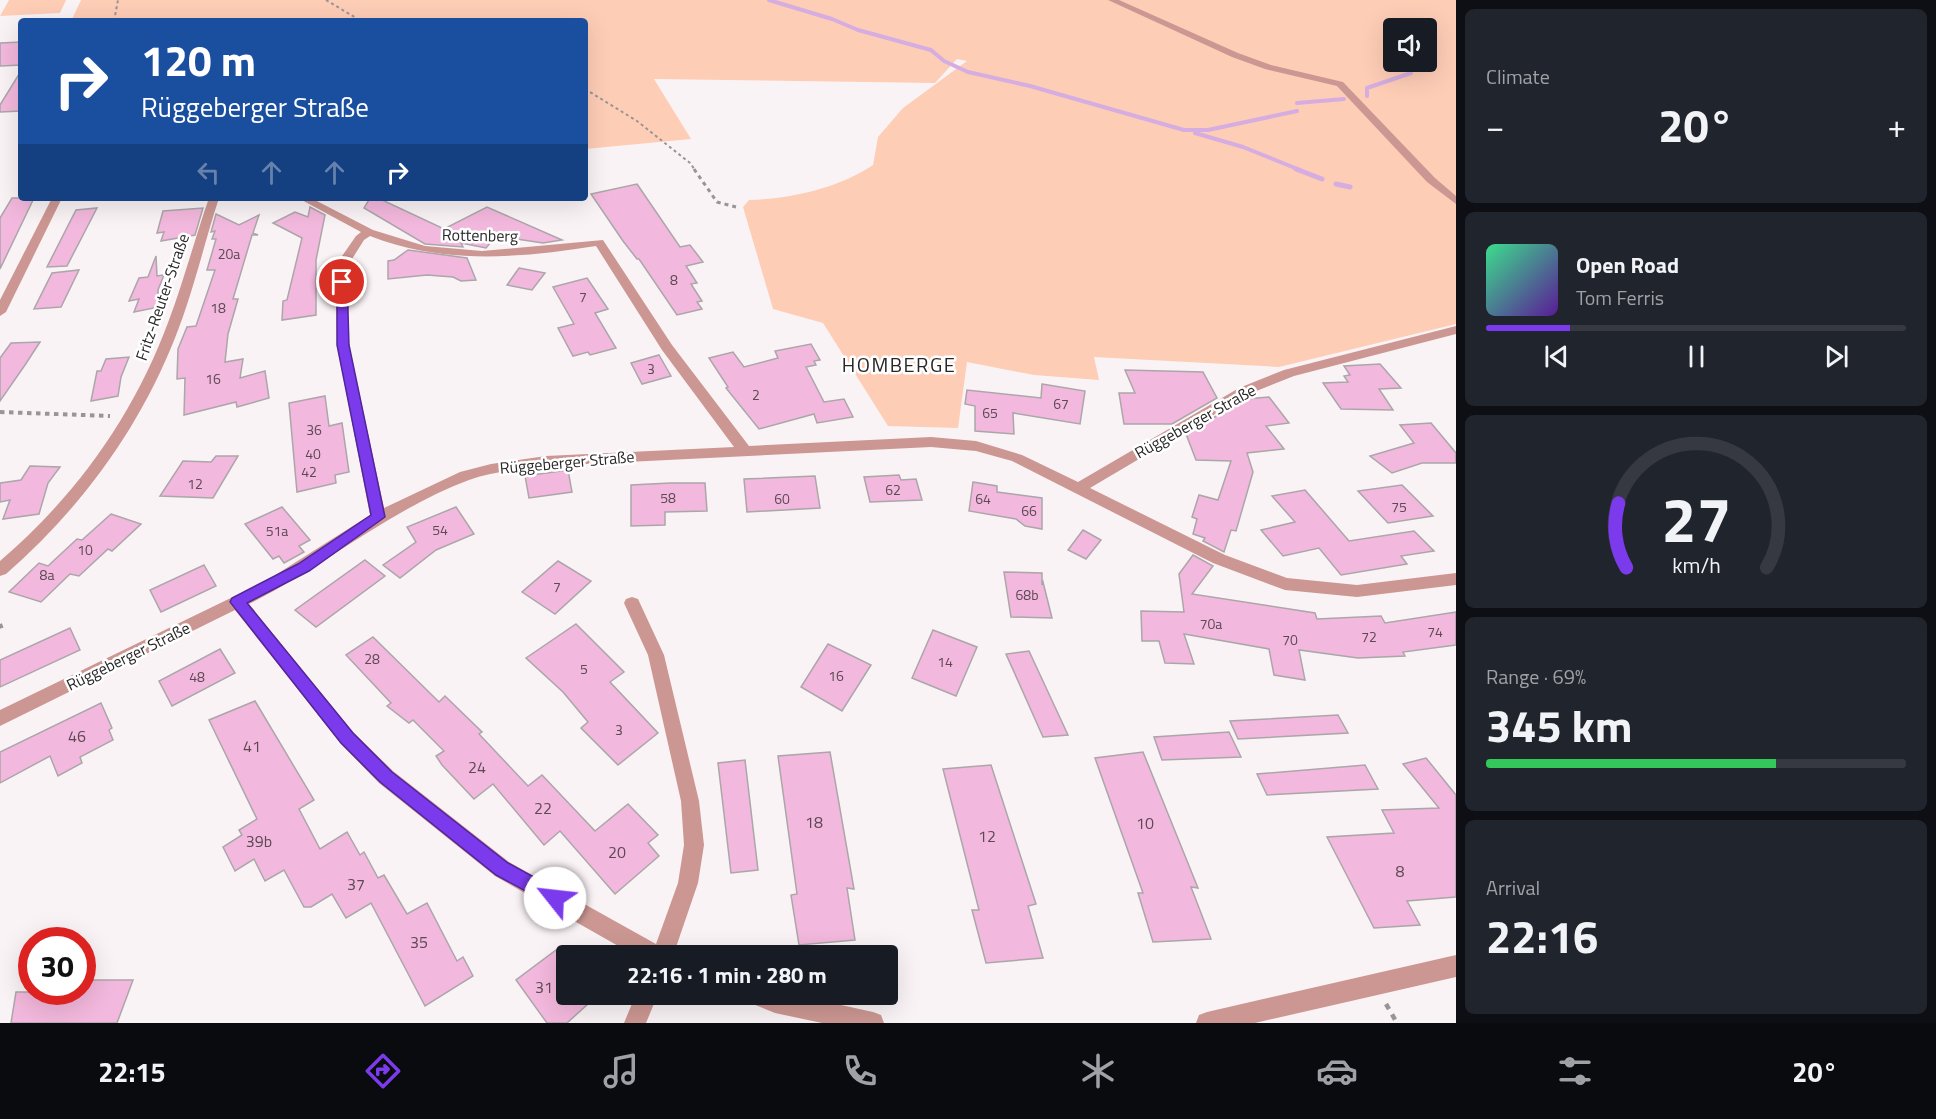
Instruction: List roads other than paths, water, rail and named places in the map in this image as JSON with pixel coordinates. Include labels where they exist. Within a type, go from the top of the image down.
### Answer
[{"type":"street","points":[[1112,0],[1246,59],[1268,67],[1340,84],[1431,180],[1456,201]]},
{"type":"street","points":[[0,312],[56,201]]},
{"type":"street","name":"Fritz-Reuter-Straße","points":[[0,570],[55,520],[91,478],[131,417],[152,379],[170,335],[213,201]]},
{"type":"street","points":[[309,201],[369,232],[360,238],[346,259],[342,282],[343,345],[378,517]]},
{"type":"street","name":"Rottenberg","points":[[369,232],[427,250],[459,254],[533,252],[599,242],[668,347],[745,451]]},
{"type":"street","name":"Rüggeberger Straße","points":[[1079,488],[1244,391],[1289,373],[1456,330]]},
{"type":"street","name":"Rüggeberger Straße","points":[[0,718],[238,602],[303,567],[378,517],[465,477],[491,469],[546,461],[931,442],[976,446],[1017,458],[1219,559],[1285,584],[1356,591],[1456,579]]},
{"type":"street","points":[[238,602],[347,738],[401,789],[502,869],[637,945]]},
{"type":"street","points":[[632,603],[656,655],[690,801],[694,845],[688,883],[666,945]]},
{"type":"street","points":[[1207,1023],[1456,966]]},
{"type":"street","points":[[636,1023],[643,1005]]},
{"type":"street","points":[[789,1005],[873,1023]]},
{"type":"waterway","points":[[769,0],[832,19],[858,30],[931,50],[944,61],[968,72],[1030,86],[1184,130],[1208,130],[1297,111]]},
{"type":"waterway","points":[[1367,96],[1367,88],[1411,72]]},
{"type":"waterway","points":[[1297,103],[1344,99]]},
{"type":"waterway","points":[[1195,133],[1243,147],[1300,170]]},
{"type":"waterway","points":[[1296,169],[1322,179]]},
{"type":"waterway","points":[[1336,184],[1350,187]]},
{"type":"district","name":"HOMBERGE","points":[[899,365]]}]
